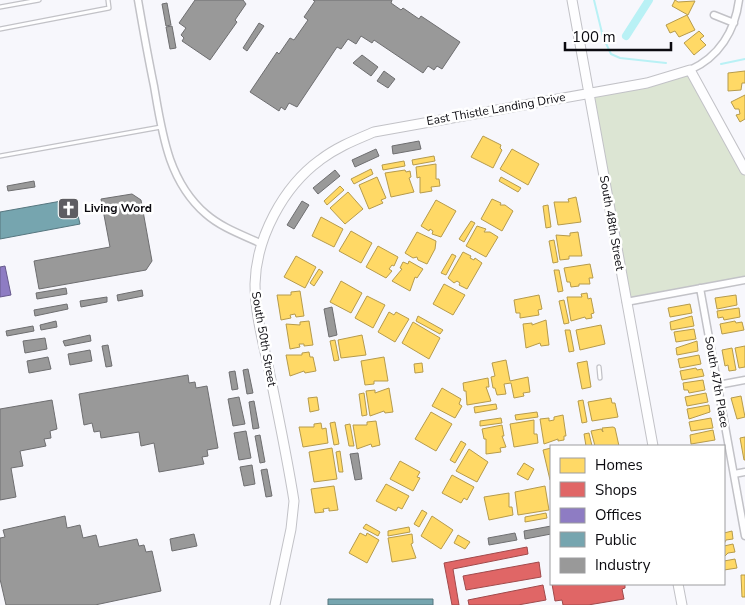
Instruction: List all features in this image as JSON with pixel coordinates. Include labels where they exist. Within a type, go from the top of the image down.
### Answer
[{"type":"street","points":[[138,0],[161,127],[171,164],[193,200],[219,224],[262,244]]},
{"type":"street","name":"South 48th Street","points":[[572,0],[653,445]]},
{"type":"street","name":"East Thistle Landing Drive","points":[[262,244],[271,221],[290,190],[318,161],[350,142],[374,132],[647,83],[690,70],[714,55],[723,45],[734,23],[740,0]]},
{"type":"street","points":[[714,15],[734,23]]},
{"type":"street","points":[[690,70],[744,166]]},
{"type":"street","name":"South 50th Street","points":[[262,244],[255,285],[260,324],[294,501],[292,529],[275,605]]},
{"type":"street","points":[[626,302],[745,280]]},
{"type":"street","name":"South 47th Place","points":[[700,288],[745,536]]},
{"type":"street","points":[[718,385],[745,380]]},
{"type":"street","points":[[734,474],[745,472]]},
{"type":"street","points":[[678,585],[682,605]]},
{"type":"lane","points":[[0,7],[40,0]]},
{"type":"lane","points":[[0,29],[109,8],[108,0]]},
{"type":"lane","points":[[0,156],[161,127]]},
{"type":"lane","points":[[599,366],[600,378]]},
{"type":"green space","points":[[690,70],[745,170],[745,280],[626,302],[589,93]]},
{"type":"building: Homes","points":[[675,0],[678,2],[695,1],[688,15],[672,6]]},
{"type":"building: Homes","points":[[687,15],[695,30],[679,37],[675,31],[670,33],[666,25]]},
{"type":"building: Homes","points":[[699,31],[704,36],[700,39],[706,45],[694,55],[684,43]]},
{"type":"building: Homes","points":[[745,71],[745,83],[742,83],[741,90],[728,91],[728,73]]},
{"type":"building: Homes","points":[[745,95],[745,119],[740,122],[736,115],[740,114],[739,109],[735,109],[731,102]]},
{"type":"building: Homes","points":[[483,136],[501,145],[500,148],[502,150],[493,168],[471,157]]},
{"type":"building: Homes","points":[[512,149],[539,164],[528,185],[500,169]]},
{"type":"building: Homes","points":[[434,156],[435,161],[413,165],[412,160]]},
{"type":"building: Homes","points":[[404,161],[405,166],[383,170],[382,165]]},
{"type":"building: Homes","points":[[436,164],[436,179],[439,179],[440,186],[431,187],[432,191],[420,193],[420,177],[417,178],[416,167]]},
{"type":"building: Homes","points":[[371,169],[373,174],[354,184],[351,179]]},
{"type":"building: Homes","points":[[405,170],[406,172],[410,171],[411,177],[409,178],[414,192],[391,197],[385,173]]},
{"type":"building: Homes","points":[[377,177],[386,198],[381,200],[383,203],[369,209],[359,185]]},
{"type":"building: Homes","points":[[501,177],[521,188],[518,192],[499,181]]},
{"type":"building: Homes","points":[[340,186],[344,190],[327,205],[324,201]]},
{"type":"building: Homes","points":[[348,192],[363,209],[345,224],[330,208]]},
{"type":"building: Homes","points":[[576,197],[581,222],[558,225],[554,202],[569,202],[568,199]]},
{"type":"building: Homes","points":[[492,199],[513,211],[502,231],[481,219]]},
{"type":"building: Homes","points":[[436,200],[456,211],[441,237],[432,234],[433,231],[430,229],[429,231],[421,226]]},
{"type":"building: Homes","points":[[548,205],[551,227],[546,228],[543,206]]},
{"type":"building: Homes","points":[[321,217],[343,229],[334,247],[312,236]]},
{"type":"building: Homes","points":[[471,221],[475,223],[464,242],[459,239]]},
{"type":"building: Homes","points":[[477,226],[486,229],[484,232],[490,232],[498,237],[486,257],[466,246]]},
{"type":"building: Homes","points":[[351,231],[372,243],[361,263],[339,251]]},
{"type":"building: Homes","points":[[417,232],[436,241],[435,249],[427,264],[418,260],[417,257],[413,258],[405,253]]},
{"type":"building: Homes","points":[[578,232],[582,256],[569,256],[569,259],[560,260],[556,235],[570,236],[570,233]]},
{"type":"building: Homes","points":[[554,240],[558,262],[553,263],[549,241]]},
{"type":"building: Homes","points":[[378,246],[398,257],[394,266],[392,265],[389,269],[392,271],[386,278],[366,267]]},
{"type":"building: Homes","points":[[463,252],[471,256],[470,258],[474,260],[475,258],[482,263],[467,289],[459,285],[460,283],[457,281],[454,283],[448,278]]},
{"type":"building: Homes","points":[[452,254],[456,256],[446,275],[441,273]]},
{"type":"building: Homes","points":[[296,256],[316,267],[305,288],[284,277]]},
{"type":"building: Homes","points":[[409,261],[423,269],[417,278],[415,277],[410,291],[392,281],[402,269],[400,268],[403,262],[408,264]]},
{"type":"building: Homes","points":[[590,264],[593,278],[589,278],[590,284],[579,284],[579,286],[571,287],[570,282],[567,282],[564,268]]},
{"type":"building: Homes","points":[[319,269],[323,272],[314,286],[310,283]]},
{"type":"building: Homes","points":[[554,270],[559,270],[563,291],[558,292]]},
{"type":"building: Homes","points":[[341,281],[362,293],[351,313],[330,302]]},
{"type":"building: Homes","points":[[444,284],[465,295],[453,315],[433,304]]},
{"type":"building: Homes","points":[[300,291],[304,316],[296,317],[295,314],[290,315],[291,318],[281,320],[277,295],[291,295],[291,292]]},
{"type":"building: Homes","points":[[587,293],[588,299],[591,298],[594,313],[591,314],[592,318],[586,319],[585,317],[571,321],[567,297],[582,297],[581,294]]},
{"type":"building: Homes","points":[[539,295],[542,309],[538,310],[539,315],[520,318],[520,313],[516,313],[514,300]]},
{"type":"building: Homes","points":[[736,295],[737,305],[717,309],[715,298]]},
{"type":"building: Homes","points":[[367,296],[385,305],[373,328],[355,318]]},
{"type":"building: Homes","points":[[564,300],[569,323],[564,324],[559,301]]},
{"type":"building: Homes","points":[[690,304],[692,313],[670,317],[668,308]]},
{"type":"building: Homes","points":[[739,308],[740,317],[724,320],[723,317],[718,318],[717,311]]},
{"type":"building: Homes","points":[[389,312],[394,315],[396,312],[409,319],[395,342],[378,332]]},
{"type":"building: Homes","points":[[418,316],[443,330],[440,334],[416,321]]},
{"type":"building: Homes","points":[[692,316],[694,326],[671,330],[670,322]]},
{"type":"building: Homes","points":[[546,320],[549,345],[541,346],[540,343],[526,348],[523,324],[532,323],[532,325]]},
{"type":"building: Homes","points":[[309,321],[313,345],[304,346],[304,344],[299,344],[300,347],[290,349],[286,324],[300,325],[300,322]]},
{"type":"building: Homes","points":[[735,321],[736,323],[742,322],[744,330],[722,334],[720,324]]},
{"type":"building: Homes","points":[[413,322],[440,338],[429,359],[402,343]]},
{"type":"building: Homes","points":[[601,325],[605,344],[580,350],[576,330]]},
{"type":"building: Homes","points":[[694,329],[696,339],[676,342],[674,332]]},
{"type":"building: Homes","points":[[565,330],[570,330],[574,351],[569,352]]},
{"type":"building: Homes","points":[[362,335],[366,355],[341,358],[338,340]]},
{"type":"building: Homes","points":[[335,340],[339,360],[334,361],[330,341]]},
{"type":"building: Homes","points":[[697,341],[698,351],[677,355],[676,348]]},
{"type":"building: Homes","points":[[745,346],[745,367],[739,368],[735,348]]},
{"type":"building: Homes","points":[[732,348],[736,370],[729,371],[728,365],[725,366],[722,350]]},
{"type":"building: Homes","points":[[309,352],[310,357],[313,357],[316,371],[305,373],[304,371],[290,376],[286,355],[302,355],[302,353]]},
{"type":"building: Homes","points":[[699,355],[701,364],[680,368],[678,359]]},
{"type":"building: Homes","points":[[384,357],[388,381],[374,381],[374,384],[365,385],[361,361]]},
{"type":"building: Homes","points":[[506,360],[510,381],[528,377],[530,392],[523,393],[524,396],[514,398],[511,383],[504,384],[506,394],[497,395],[495,388],[493,388],[491,377],[495,376],[492,363]]},
{"type":"building: Homes","points":[[587,361],[591,387],[582,389],[577,363]]},
{"type":"building: Homes","points":[[422,363],[423,372],[415,373],[414,364]]},
{"type":"building: Homes","points":[[696,368],[697,370],[702,369],[704,376],[682,380],[680,371]]},
{"type":"building: Homes","points":[[488,378],[489,387],[486,387],[491,401],[467,405],[466,391],[464,391],[463,383]]},
{"type":"building: Homes","points":[[703,380],[705,390],[689,393],[688,390],[684,390],[683,383]]},
{"type":"building: Homes","points":[[389,388],[393,412],[385,413],[384,411],[370,416],[366,391],[375,390],[375,393]]},
{"type":"building: Homes","points":[[442,388],[461,399],[459,404],[462,406],[455,418],[432,406]]},
{"type":"building: Homes","points":[[364,393],[367,415],[362,416],[359,394]]},
{"type":"building: Homes","points":[[706,393],[708,402],[687,406],[685,397]]},
{"type":"building: Homes","points":[[741,396],[745,417],[737,419],[731,398]]},
{"type":"building: Homes","points":[[317,397],[319,410],[310,412],[308,398]]},
{"type":"building: Homes","points":[[611,398],[612,403],[615,403],[618,417],[592,421],[588,402]]},
{"type":"building: Homes","points":[[583,400],[587,422],[582,423],[578,401]]},
{"type":"building: Homes","points":[[496,404],[497,409],[475,413],[474,407]]},
{"type":"building: Homes","points":[[709,405],[710,412],[689,419],[687,409]]},
{"type":"building: Homes","points":[[431,412],[452,424],[436,451],[415,439]]},
{"type":"building: Homes","points":[[537,412],[538,417],[516,420],[515,415]]},
{"type":"building: Homes","points":[[563,415],[566,436],[564,436],[564,440],[558,441],[558,439],[544,444],[540,419],[549,418],[549,421],[554,420],[554,417]]},
{"type":"building: Homes","points":[[501,418],[502,423],[480,426],[480,421]]},
{"type":"building: Homes","points":[[711,418],[713,428],[691,431],[689,422]]},
{"type":"building: Homes","points":[[534,420],[534,434],[537,434],[538,443],[514,447],[510,424]]},
{"type":"building: Homes","points":[[376,421],[380,445],[372,447],[371,444],[357,449],[353,425],[367,425],[367,422]]},
{"type":"building: Homes","points":[[335,422],[339,444],[334,445],[330,423]]},
{"type":"building: Homes","points":[[321,423],[322,429],[326,428],[328,443],[303,447],[299,427],[314,427],[314,424]]},
{"type":"building: Homes","points":[[350,424],[354,446],[349,446],[345,425]]},
{"type":"building: Homes","points":[[502,425],[504,436],[502,436],[506,447],[500,448],[501,452],[486,454],[486,439],[484,439],[482,429]]},
{"type":"building: Homes","points":[[602,428],[615,428],[619,445],[595,445],[591,431],[601,429],[603,432]]},
{"type":"building: Homes","points":[[713,430],[715,440],[691,444],[690,435]]},
{"type":"building: Homes","points":[[589,433],[592,445],[586,445],[584,434]]},
{"type":"building: Homes","points":[[745,437],[745,460],[744,460],[740,438]]},
{"type":"building: Homes","points":[[461,441],[466,444],[455,463],[450,460]]},
{"type":"building: Homes","points":[[332,448],[337,479],[314,482],[309,452]]},
{"type":"building: Homes","points":[[550,448],[550,480],[543,450]]},
{"type":"building: Homes","points":[[469,449],[488,462],[477,482],[456,471]]},
{"type":"building: Homes","points":[[340,451],[343,472],[339,472],[336,452]]},
{"type":"building: Homes","points":[[400,461],[420,472],[417,477],[420,478],[413,491],[390,479]]},
{"type":"building: Homes","points":[[524,463],[534,469],[528,480],[517,474]]},
{"type":"building: Homes","points":[[452,475],[474,487],[467,500],[464,498],[461,503],[442,493]]},
{"type":"building: Homes","points":[[386,484],[409,496],[402,509],[398,507],[396,511],[376,501]]},
{"type":"building: Homes","points":[[334,486],[338,510],[329,511],[329,508],[323,509],[324,512],[315,513],[311,489]]},
{"type":"building: Homes","points":[[545,486],[549,510],[518,515],[515,492]]},
{"type":"building: Homes","points":[[509,493],[509,507],[512,507],[513,515],[489,520],[484,497]]},
{"type":"building: Homes","points":[[422,510],[427,513],[419,527],[414,524]]},
{"type":"building: Homes","points":[[546,513],[547,518],[525,522],[525,517]]},
{"type":"building: Homes","points":[[432,516],[453,530],[441,549],[421,536]]},
{"type":"building: Homes","points":[[366,524],[380,532],[378,536],[363,528]]},
{"type":"building: Homes","points":[[409,527],[410,532],[388,536],[388,531]]},
{"type":"building: Homes","points":[[732,531],[733,539],[726,540],[725,542],[725,533]]},
{"type":"building: Homes","points":[[360,533],[366,536],[367,533],[379,540],[367,563],[349,553]]},
{"type":"building: Homes","points":[[412,534],[413,543],[411,544],[416,558],[392,562],[388,538]]},
{"type":"building: Homes","points":[[458,535],[470,542],[465,549],[454,543]]},
{"type":"building: Homes","points":[[733,544],[735,552],[728,553],[725,556],[725,546]]},
{"type":"building: Homes","points":[[735,559],[737,568],[725,570],[725,561]]},
{"type":"building: Homes","points":[[741,575],[745,575],[745,597],[742,597]]},
{"type":"building: Shops","points":[[527,547],[528,554],[453,569],[459,605],[452,605],[444,563]]},
{"type":"building: Shops","points":[[539,562],[541,577],[466,590],[463,576]]},
{"type":"building: Shops","points":[[543,585],[546,600],[518,605],[469,605],[468,600]]},
{"type":"building: Shops","points":[[552,585],[625,585],[625,588],[622,589],[624,599],[588,605],[563,605],[562,600],[555,601]]},
{"type":"building: Offices","points":[[5,266],[11,295],[0,297],[0,267]]},
{"type":"building: Public","points":[[67,200],[76,207],[80,224],[0,239],[0,212]]},
{"type":"building: Public","points":[[328,599],[433,599],[433,605],[328,605]]},
{"type":"building: Industry","points":[[195,0],[243,0],[246,4],[235,20],[237,22],[210,60],[182,41],[184,38],[181,35],[186,28],[179,23]]},
{"type":"building: Industry","points":[[313,0],[392,0],[391,3],[401,10],[403,8],[419,19],[421,16],[460,42],[442,69],[437,66],[434,70],[428,66],[423,73],[374,40],[372,43],[361,36],[356,44],[348,39],[341,49],[337,47],[297,107],[289,103],[285,110],[281,107],[279,111],[250,92],[277,52],[279,54],[290,38],[294,40],[308,20],[304,17],[315,1]]},
{"type":"building: Industry","points":[[167,3],[171,25],[166,26],[162,4]]},
{"type":"building: Industry","points":[[259,23],[264,26],[247,51],[243,48]]},
{"type":"building: Industry","points":[[172,26],[176,48],[170,49],[166,27]]},
{"type":"building: Industry","points":[[362,55],[378,67],[371,76],[353,63]]},
{"type":"building: Industry","points":[[384,71],[395,79],[388,88],[377,81]]},
{"type":"building: Industry","points":[[419,141],[421,149],[393,154],[392,146]]},
{"type":"building: Industry","points":[[376,149],[379,156],[355,167],[352,160]]},
{"type":"building: Industry","points":[[335,170],[340,176],[318,194],[313,188]]},
{"type":"building: Industry","points":[[34,181],[35,187],[8,191],[7,186]]},
{"type":"building: Industry","points":[[132,194],[141,200],[152,261],[146,270],[39,289],[34,261],[110,247],[101,199]]},
{"type":"building: Industry","points":[[302,201],[309,205],[294,229],[287,225]]},
{"type":"building: Industry","points":[[66,288],[67,294],[37,299],[36,293]]},
{"type":"building: Industry","points":[[142,290],[143,296],[118,301],[117,295]]},
{"type":"building: Industry","points":[[107,297],[107,302],[81,307],[80,301]]},
{"type":"building: Industry","points":[[67,304],[68,309],[35,316],[34,310]]},
{"type":"building: Industry","points":[[332,307],[337,335],[329,337],[324,309]]},
{"type":"building: Industry","points":[[56,321],[57,327],[41,330],[40,325]]},
{"type":"building: Industry","points":[[33,326],[34,331],[7,336],[6,331]]},
{"type":"building: Industry","points":[[90,335],[91,341],[65,346],[63,341]]},
{"type":"building: Industry","points":[[45,338],[47,349],[25,353],[23,341]]},
{"type":"building: Industry","points":[[108,345],[112,366],[106,367],[102,346]]},
{"type":"building: Industry","points":[[90,350],[92,361],[70,365],[68,354]]},
{"type":"building: Industry","points":[[48,357],[51,369],[29,373],[27,361]]},
{"type":"building: Industry","points":[[248,369],[253,393],[247,394],[243,370]]},
{"type":"building: Industry","points":[[235,371],[238,389],[232,390],[229,372]]},
{"type":"building: Industry","points":[[188,375],[189,383],[195,382],[196,388],[207,386],[218,448],[207,450],[208,456],[202,457],[204,464],[159,472],[154,443],[141,446],[139,432],[101,438],[100,431],[94,432],[92,423],[84,425],[79,394]]},
{"type":"building: Industry","points":[[239,397],[245,424],[233,426],[228,399]]},
{"type":"building: Industry","points":[[52,400],[57,429],[50,431],[51,438],[44,439],[46,446],[20,451],[23,466],[11,468],[16,497],[0,500],[0,409]]},
{"type":"building: Industry","points":[[254,401],[259,428],[253,429],[249,402]]},
{"type":"building: Industry","points":[[246,431],[251,458],[239,460],[234,433]]},
{"type":"building: Industry","points":[[260,435],[265,462],[260,463],[255,436]]},
{"type":"building: Industry","points":[[358,453],[362,479],[355,480],[350,454]]},
{"type":"building: Industry","points":[[252,465],[255,484],[244,486],[240,467]]},
{"type":"building: Industry","points":[[267,469],[272,496],[266,497],[261,470]]},
{"type":"building: Industry","points":[[65,516],[67,528],[80,525],[83,538],[96,535],[99,547],[137,539],[139,546],[144,545],[146,552],[152,551],[161,591],[95,605],[6,605],[0,579],[0,538],[5,537],[3,530]]},
{"type":"building: Industry","points":[[550,526],[550,534],[525,539],[524,531]]},
{"type":"building: Industry","points":[[515,533],[517,540],[489,545],[488,538]]},
{"type":"building: Industry","points":[[194,534],[197,546],[172,551],[170,539]]},
{"type":"waterway","points":[[594,0],[603,37],[611,54],[620,58],[666,63]]},
{"type":"waterway","points":[[626,36],[649,0]]},
{"type":"waterway","points":[[721,64],[745,59]]},
{"type":"place","name":"Living Word","points":[[68,208]]}]
